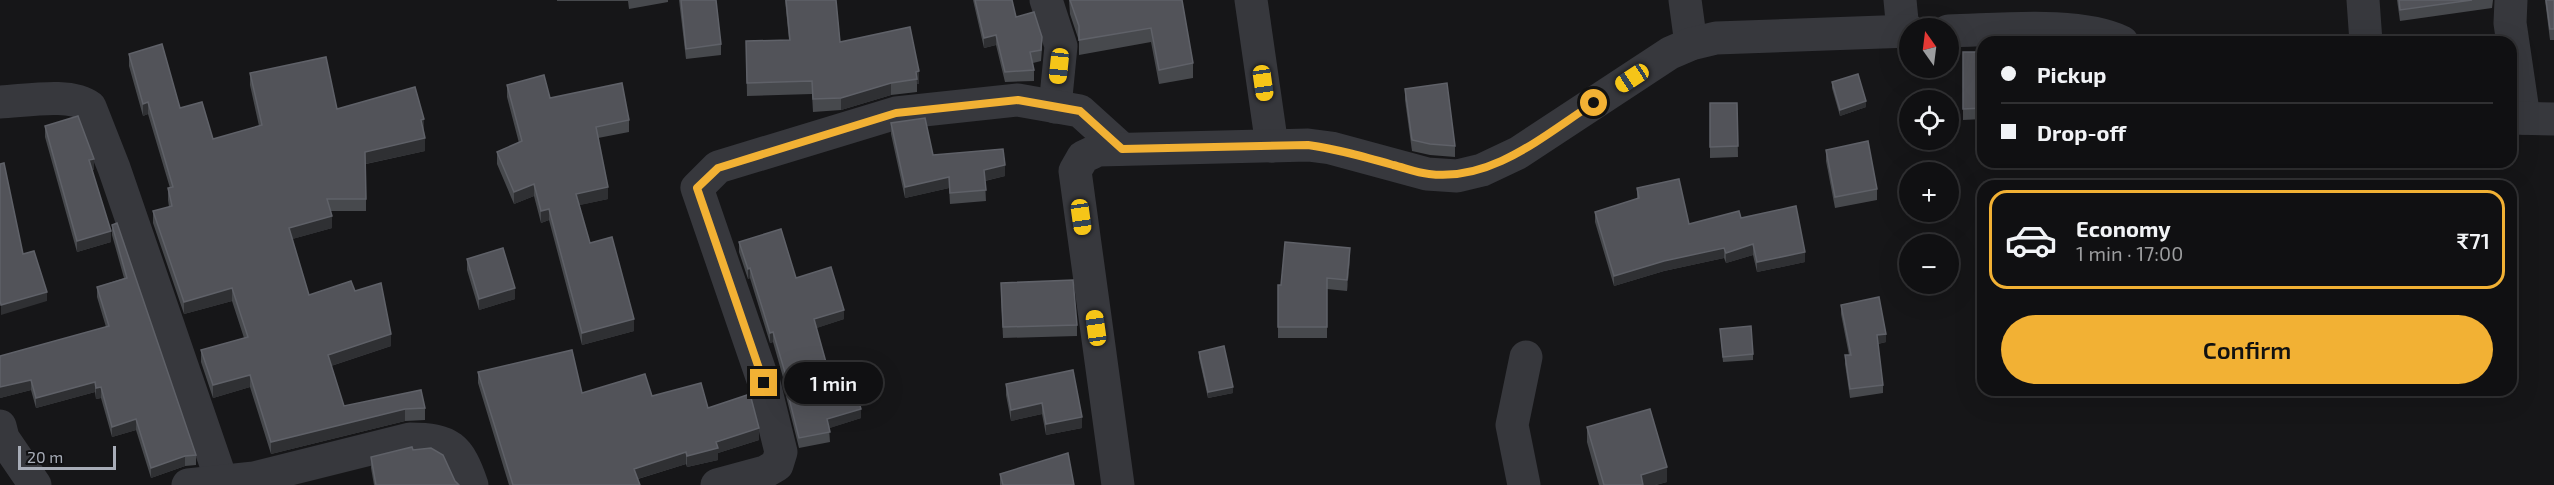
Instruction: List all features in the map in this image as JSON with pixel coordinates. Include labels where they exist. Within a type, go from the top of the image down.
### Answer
[{"type":"street","points":[[1046,0],[1061,46],[1055,107]]},
{"type":"street","points":[[1251,0],[1272,146]]},
{"type":"street","points":[[1685,0],[1691,44]]},
{"type":"street","points":[[2362,0],[2365,36]]},
{"type":"street","points":[[2511,0],[2510,23],[2513,36]]},
{"type":"street","points":[[1118,485],[1075,171],[1083,157],[1098,150],[1308,145],[1331,148],[1427,174],[1457,176],[1482,170],[1518,153],[1670,53],[1691,44],[1716,38],[1899,21]]},
{"type":"street","points":[[1959,31],[2079,30],[2110,36]]},
{"type":"street","points":[[2517,57],[2530,119]]},
{"type":"street","points":[[0,102],[69,99],[82,100],[90,107],[114,168],[222,482]]},
{"type":"street","points":[[717,485],[765,472],[777,465],[781,452],[764,383],[697,188],[718,168],[896,113],[1018,100],[1080,111],[1122,149]]},
{"type":"street","points":[[1524,485],[1512,425],[1526,357]]},
{"type":"street","points":[[0,426],[3,438],[35,485]]},
{"type":"street","points":[[188,485],[255,477],[410,439],[432,439],[452,446],[466,468],[472,485]]},
{"type":"building","points":[[681,0],[716,0],[721,44],[686,49]]},
{"type":"building","points":[[786,0],[836,0],[840,42],[910,27],[919,71],[916,72],[917,79],[891,83],[841,98],[813,99],[812,81],[747,83],[746,41],[790,40]]},
{"type":"building","points":[[975,0],[1012,0],[1016,17],[1034,12],[1042,37],[1041,50],[1030,52],[1034,70],[1005,72],[996,35],[984,38]]},
{"type":"building","points":[[1070,0],[1182,0],[1193,63],[1159,70],[1151,28],[1079,40],[1079,26]]},
{"type":"building","points":[[2399,0],[2472,0],[2400,10]]},
{"type":"building","points":[[2546,0],[2554,0],[2554,29],[2550,29]]},
{"type":"building","points":[[162,44],[180,108],[202,102],[213,139],[262,125],[250,73],[326,57],[337,109],[415,87],[424,119],[421,120],[425,138],[365,152],[366,199],[327,199],[332,216],[289,228],[309,295],[351,281],[355,291],[381,283],[391,334],[328,355],[344,406],[421,390],[425,408],[405,409],[271,442],[250,375],[213,385],[201,350],[248,337],[232,288],[184,302],[153,211],[172,206],[168,188],[173,187],[148,102],[143,104],[129,54]]},
{"type":"building","points":[[1963,52],[1977,52],[1977,108],[1963,109]]},
{"type":"building","points":[[1858,74],[1866,101],[1840,110],[1832,82]]},
{"type":"building","points":[[544,75],[550,98],[622,83],[629,120],[596,127],[608,187],[576,194],[590,243],[612,237],[634,319],[582,333],[549,209],[541,211],[534,184],[514,192],[497,152],[522,141],[507,85]]},
{"type":"building","points":[[1447,83],[1455,146],[1412,140],[1405,89]]},
{"type":"building","points":[[1710,103],[1737,103],[1738,146],[1710,147]]},
{"type":"building","points":[[78,116],[94,159],[89,160],[111,231],[77,241],[45,126]]},
{"type":"building","points":[[925,118],[933,155],[1003,149],[1005,165],[984,170],[986,190],[950,193],[949,177],[905,187],[891,123]]},
{"type":"building","points":[[1868,141],[1877,189],[1835,197],[1826,150]]},
{"type":"building","points":[[4,163],[23,254],[34,251],[47,292],[1,305],[0,164]]},
{"type":"building","points":[[1679,179],[1689,224],[1739,211],[1741,218],[1796,206],[1805,252],[1757,262],[1753,244],[1726,253],[1724,248],[1664,261],[1614,276],[1595,212],[1639,198],[1637,188]]},
{"type":"building","points":[[117,223],[196,455],[185,456],[151,468],[136,419],[112,427],[101,387],[96,388],[95,382],[36,398],[31,380],[0,387],[0,356],[109,326],[97,287],[127,278],[112,225]]},
{"type":"building","points":[[781,229],[796,278],[831,267],[844,310],[814,319],[832,384],[852,378],[861,409],[827,419],[830,432],[799,438],[786,386],[789,386],[773,332],[770,333],[750,268],[748,269],[739,242]]},
{"type":"building","points":[[1285,242],[1350,248],[1347,280],[1327,278],[1327,327],[1278,327],[1278,285],[1281,285]]},
{"type":"building","points":[[503,248],[515,288],[479,299],[467,259]]},
{"type":"building","points":[[1073,280],[1077,325],[1003,327],[1001,283]]},
{"type":"building","points":[[1879,297],[1886,334],[1877,335],[1883,385],[1850,389],[1845,355],[1851,355],[1841,305]]},
{"type":"building","points":[[1751,326],[1753,354],[1723,357],[1720,329]]},
{"type":"building","points":[[1224,346],[1233,387],[1208,392],[1199,352]]},
{"type":"building","points":[[572,350],[582,393],[645,374],[652,396],[701,383],[708,408],[750,394],[759,428],[716,442],[718,448],[687,456],[686,452],[634,469],[640,485],[513,485],[478,372]]},
{"type":"building","points":[[1073,370],[1082,417],[1046,424],[1042,403],[1011,410],[1006,384]]},
{"type":"building","points":[[1650,409],[1667,467],[1641,475],[1643,485],[1604,485],[1587,427]]},
{"type":"building","points":[[412,447],[413,450],[431,448],[443,455],[459,485],[376,485],[371,457]]},
{"type":"building","points":[[1068,453],[1074,485],[1003,485],[1000,474]]},
{"type":"route","points":[[764,383],[697,188],[718,168],[896,113],[1018,100],[1080,111],[1122,149],[1308,145],[1331,148],[1427,174],[1457,176],[1482,170],[1518,153],[1594,103]]}]
